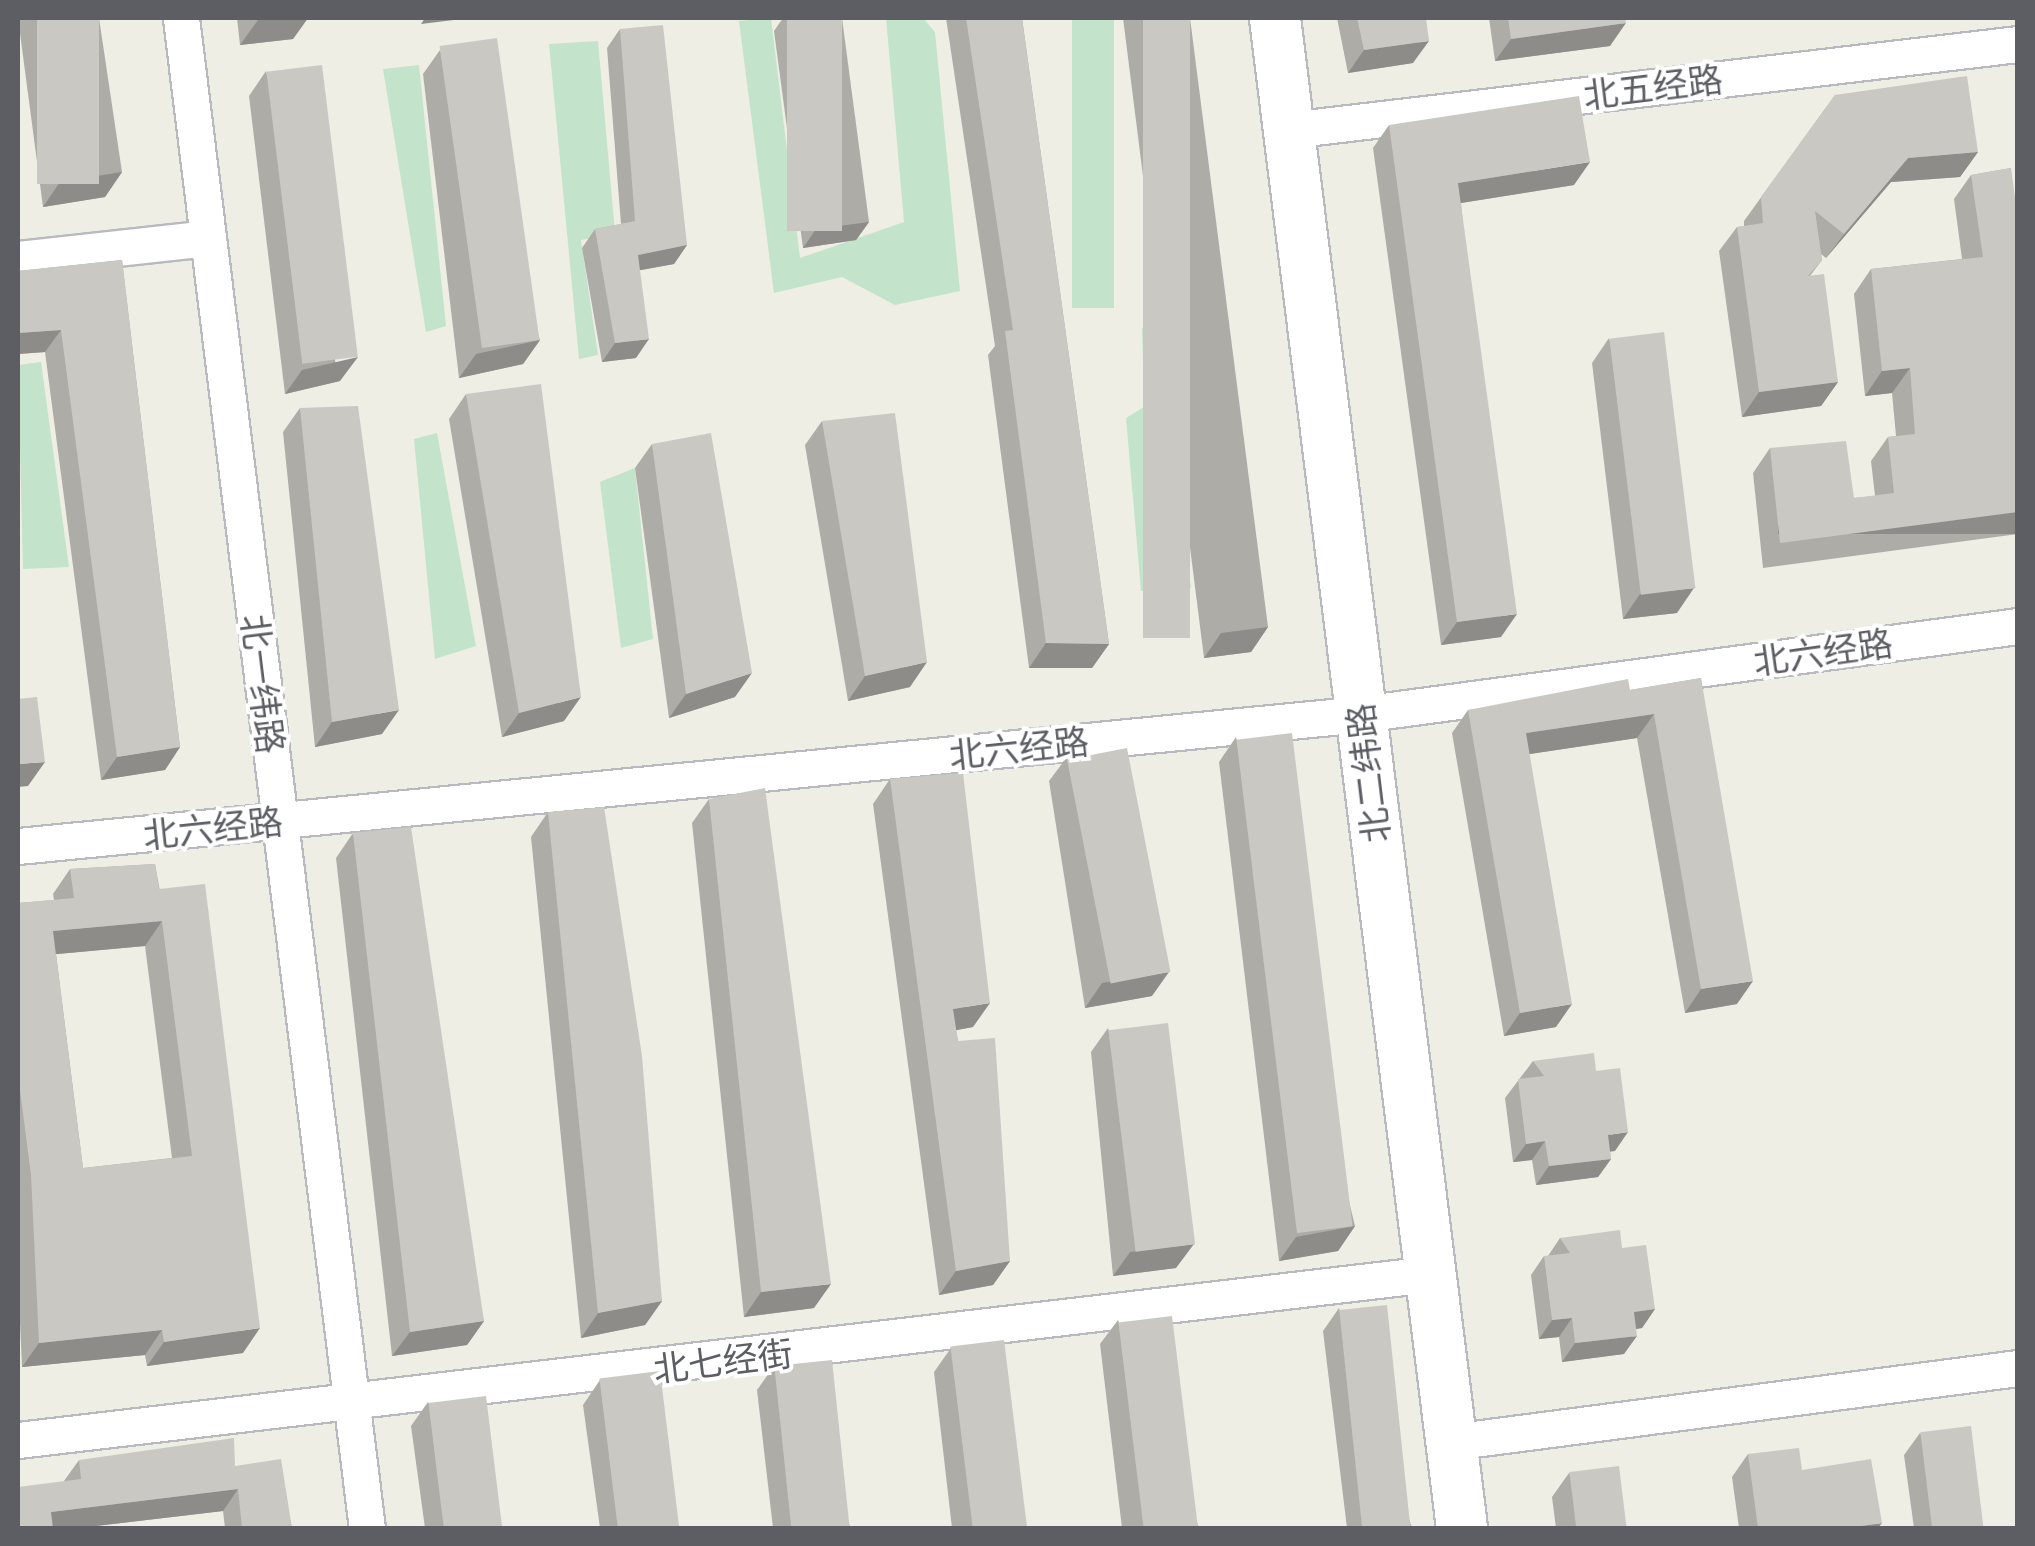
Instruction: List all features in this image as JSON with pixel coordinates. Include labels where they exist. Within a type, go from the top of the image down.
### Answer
[{"type":"street","name":"北一纬路","points":[[181,18],[367,1528]]},
{"type":"street","name":"北二纬路","points":[[1275,18],[1462,1528]]},
{"type":"street","name":"北五经路","points":[[1289,130],[2018,44]]},
{"type":"street","points":[[18,259],[208,238]]},
{"type":"street","name":"北六经路","points":[[18,846],[1361,714],[2018,626]]},
{"type":"street","name":"北七经街","points":[[18,1440],[352,1407],[1428,1274]]},
{"type":"street","points":[[1450,1442],[2018,1368]]},
{"type":"green space","points":[[771,18],[800,258],[904,222],[886,18],[923,18],[935,32],[960,291],[895,305],[842,277],[774,293],[739,21]]},
{"type":"green space","points":[[1072,18],[1114,18],[1114,308],[1072,308]]},
{"type":"green space","points":[[598,41],[615,233],[581,240],[598,355],[579,359],[549,44]]},
{"type":"green space","points":[[419,65],[446,326],[426,332],[383,69]]},
{"type":"green space","points":[[1142,328],[1157,335],[1191,588],[1141,591],[1126,418],[1144,407]]},
{"type":"green space","points":[[41,362],[69,567],[23,569],[18,365]]},
{"type":"green space","points":[[437,433],[476,646],[435,659],[414,439]]},
{"type":"green space","points":[[635,468],[653,639],[621,648],[600,482]]},
{"type":"building","points":[[37,18],[99,18],[99,184],[37,184]]},
{"type":"building","points":[[787,18],[842,18],[842,231],[787,231]]},
{"type":"building","points":[[966,18],[1022,18],[1109,644],[1046,643],[1005,331],[1013,330]]},
{"type":"building","points":[[1143,18],[1190,18],[1190,638],[1143,638]]},
{"type":"building","points":[[1357,18],[1426,18],[1429,41],[1364,50]]},
{"type":"building","points":[[1508,18],[1625,18],[1626,23],[1511,39]]},
{"type":"building","points":[[663,25],[687,245],[638,255],[649,339],[615,343],[595,229],[635,221],[620,29]]},
{"type":"building","points":[[497,38],[539,340],[482,348],[440,46]]},
{"type":"building","points":[[322,65],[358,357],[302,364],[266,72]]},
{"type":"building","points":[[1967,76],[1978,152],[1908,158],[1844,234],[1815,211],[1822,260],[1808,276],[1824,274],[1838,382],[1759,392],[1737,227],[1763,223],[1761,197],[1835,95]]},
{"type":"building","points":[[1579,96],[1590,162],[1458,183],[1517,614],[1457,622],[1389,125]]},
{"type":"building","points":[[2011,168],[2018,220],[2018,512],[1780,543],[1770,448],[1846,441],[1854,498],[1894,493],[1888,437],[1915,434],[1910,368],[1882,371],[1871,269],[1983,257],[1971,175]]},
{"type":"building","points":[[122,260],[180,747],[117,757],[61,330],[18,333],[18,271]]},
{"type":"building","points":[[1664,332],[1695,588],[1641,595],[1609,339]]},
{"type":"building","points":[[541,384],[581,697],[519,713],[466,394]]},
{"type":"building","points":[[358,406],[399,710],[332,722],[300,408]]},
{"type":"building","points":[[895,413],[927,662],[865,676],[822,421]]},
{"type":"building","points":[[711,433],[752,673],[686,694],[652,444]]},
{"type":"building","points":[[1701,678],[1753,981],[1701,989],[1654,714],[1526,733],[1572,1004],[1520,1013],[1468,710],[1628,679],[1630,690]]},
{"type":"building","points":[[37,697],[45,762],[18,764],[18,699]]},
{"type":"building","points":[[1292,733],[1353,1226],[1297,1233],[1236,740]]},
{"type":"building","points":[[1127,748],[1171,972],[1111,983],[1067,760]]},
{"type":"building","points":[[963,773],[990,1003],[953,1009],[958,1041],[995,1038],[1010,1261],[956,1271],[890,779]]},
{"type":"building","points":[[765,788],[831,1284],[761,1292],[709,799]]},
{"type":"building","points":[[604,807],[642,1056],[662,1301],[598,1313],[548,812]]},
{"type":"building","points":[[411,827],[484,1321],[410,1332],[353,833]]},
{"type":"building","points":[[155,864],[159,889],[205,884],[260,1328],[164,1342],[162,1330],[39,1343],[31,1175],[18,1075],[18,903],[74,898],[70,869]],"holes":[[[162,921],[192,1156],[83,1168],[53,931]]]},
{"type":"building","points":[[1168,1023],[1195,1244],[1136,1252],[1108,1030]]},
{"type":"building","points":[[1594,1053],[1596,1071],[1620,1068],[1628,1132],[1608,1135],[1611,1159],[1549,1166],[1545,1141],[1526,1144],[1518,1079],[1544,1076],[1533,1061]]},
{"type":"building","points":[[1620,1230],[1622,1248],[1646,1245],[1655,1309],[1634,1312],[1637,1336],[1575,1343],[1572,1318],[1552,1320],[1544,1256],[1570,1253],[1560,1238]]},
{"type":"building","points":[[1387,1305],[1410,1528],[1362,1528],[1339,1310]]},
{"type":"building","points":[[1172,1316],[1198,1528],[1144,1528],[1118,1323]]},
{"type":"building","points":[[1004,1340],[1027,1528],[973,1528],[950,1347]]},
{"type":"building","points":[[832,1360],[850,1528],[791,1528],[774,1366]]},
{"type":"building","points":[[660,1371],[679,1528],[618,1528],[599,1378]]},
{"type":"building","points":[[486,1396],[502,1528],[444,1528],[428,1403]]},
{"type":"building","points":[[1971,1426],[1984,1528],[1932,1528],[1920,1432]]},
{"type":"building","points":[[234,1438],[235,1466],[281,1459],[292,1528],[242,1528],[238,1489],[51,1512],[53,1528],[18,1528],[18,1487],[81,1479],[79,1460]]},
{"type":"building","points":[[1799,1448],[1802,1470],[1871,1459],[1882,1523],[1848,1528],[1758,1528],[1748,1454]]},
{"type":"building","points":[[1619,1466],[1627,1528],[1576,1528],[1569,1472]]}]
